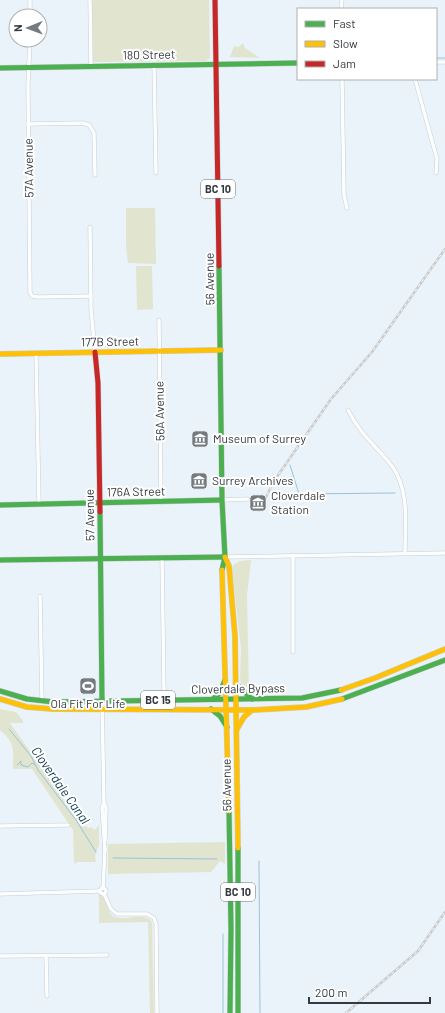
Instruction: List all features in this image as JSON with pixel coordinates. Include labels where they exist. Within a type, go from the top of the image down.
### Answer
[{"type":"main road","name":"56 Avenue","points":[[215,0],[222,500],[225,557],[229,566],[234,620],[236,684],[238,1013]]},
{"type":"main road","name":"180 Street","points":[[0,68],[297,63]]},
{"type":"main road","name":"177B Street","points":[[0,354],[221,350]]},
{"type":"main road","name":"57 Avenue","points":[[95,352],[98,383],[102,701]]},
{"type":"main road","name":"176A Street","points":[[0,505],[222,500]]},
{"type":"main road","name":"56 Avenue","points":[[225,557],[222,566],[227,699],[231,929],[230,1013]]},
{"type":"main road","points":[[0,560],[225,557]]},
{"type":"main road","name":"Cloverdale Bypass","points":[[0,691],[18,698],[42,701],[213,700],[314,696],[348,687],[445,649]]},
{"type":"main road","name":"Cloverdale Bypass","points":[[0,699],[16,705],[40,709],[252,710],[306,707],[350,697],[445,660]]},
{"type":"main road","points":[[213,700],[220,693],[226,678]]},
{"type":"main road","points":[[236,684],[252,699]]},
{"type":"main road","points":[[211,709],[220,716],[227,728]]},
{"type":"main road","points":[[237,729],[244,717],[252,710]]},
{"type":"street","points":[[90,0],[91,66]]},
{"type":"street","name":"57A Avenue","points":[[30,48],[28,85],[30,288],[32,296],[39,297],[91,296]]},
{"type":"street","points":[[154,65],[156,173]]},
{"type":"street","points":[[342,80],[344,195],[347,208]]},
{"type":"street","points":[[415,80],[438,159],[436,173]]},
{"type":"street","points":[[28,124],[83,123],[89,125],[94,132],[95,175]]},
{"type":"street","name":"57 Avenue","points":[[90,227],[91,296],[95,352]]},
{"type":"street","name":"56A Avenue","points":[[159,320],[161,502]]},
{"type":"street","points":[[36,353],[39,504]]},
{"type":"street","points":[[348,410],[363,436],[391,466],[402,488],[404,502],[405,553]]},
{"type":"street","name":"176A Street","points":[[222,500],[248,499]]},
{"type":"street","points":[[225,557],[445,553]]},
{"type":"street","points":[[292,652],[293,555]]},
{"type":"street","points":[[162,558],[164,691]]},
{"type":"street","points":[[40,596],[42,701]]},
{"type":"street","name":"57 Avenue","points":[[102,701],[104,803],[106,808],[102,889]]},
{"type":"street","points":[[0,826],[68,825]]},
{"type":"street","points":[[0,894],[102,889],[101,893],[104,894],[115,913],[123,915],[150,915],[155,921],[157,1013]]},
{"type":"street","points":[[0,956],[107,955]]},
{"type":"street","points":[[46,956],[47,996]]},
{"type":"green space","points":[[92,0],[209,0],[210,58],[206,61],[93,62]]},
{"type":"green space","points":[[243,43],[245,48],[260,58],[230,57],[234,46],[239,47]]},
{"type":"green space","points":[[126,208],[155,208],[156,264],[128,263],[126,246]]},
{"type":"green space","points":[[136,266],[152,266],[153,309],[137,310]]},
{"type":"green space","points":[[251,560],[247,596],[249,693],[241,685],[240,679],[241,648],[232,570],[233,565],[240,561]]},
{"type":"green space","points":[[0,709],[16,712],[23,721],[23,723],[10,723],[83,827],[91,827],[95,830],[99,825],[99,845],[95,856],[96,862],[77,862],[74,864],[73,830],[32,769],[13,769],[11,743],[0,730]]},
{"type":"green space","points":[[225,842],[225,864],[220,861],[211,872],[108,874],[108,844]]},
{"type":"green space","points":[[99,894],[104,899],[112,915],[115,917],[144,917],[152,922],[154,1013],[150,1013],[148,922],[99,923]]},
{"type":"waterway","points":[[437,58],[445,58]]},
{"type":"waterway","points":[[290,465],[299,494],[395,493]]},
{"type":"waterway","name":"Cloverdale Canal","points":[[9,729],[31,756],[38,770],[76,820],[96,852]]},
{"type":"waterway","points":[[17,765],[21,761],[21,765],[28,767],[32,763],[35,765]]},
{"type":"waterway","name":"Cloverdale Canal","points":[[113,858],[217,859]]},
{"type":"waterway","points":[[259,861],[260,1013]]},
{"type":"waterway","name":"Cloverdale Canal","points":[[223,934],[223,1013]]},
{"type":"railway","points":[[259,511],[274,481],[331,399],[372,352],[445,249]]},
{"type":"railway","points":[[346,1013],[418,951],[445,912]]},
{"type":"traffic: fast","points":[[0,68],[297,63]]},
{"type":"traffic: fast","points":[[219,266],[222,500],[225,557],[222,570]]},
{"type":"traffic: fast","points":[[0,505],[222,500]]},
{"type":"traffic: fast","points":[[100,512],[102,701]]},
{"type":"traffic: fast","points":[[0,560],[225,557]]},
{"type":"traffic: fast","points":[[342,699],[445,660]]},
{"type":"traffic: fast","points":[[213,699],[220,693],[225,680]]},
{"type":"traffic: fast","points":[[236,684],[252,699]]},
{"type":"traffic: fast","points":[[0,691],[27,699],[54,702],[302,698],[341,690]]},
{"type":"traffic: fast","points":[[211,709],[220,716],[227,727]]},
{"type":"traffic: fast","points":[[229,811],[231,929],[230,1013]]},
{"type":"traffic: fast","points":[[238,848],[238,1013]]},
{"type":"traffic: slow","points":[[0,354],[221,350]]},
{"type":"traffic: slow","points":[[225,557],[229,566],[235,636],[238,848]]},
{"type":"traffic: slow","points":[[222,570],[229,811]]},
{"type":"traffic: slow","points":[[341,690],[375,678],[445,649]]},
{"type":"traffic: slow","points":[[0,699],[27,707],[53,709],[252,710],[306,707],[342,699]]},
{"type":"traffic: slow","points":[[237,729],[244,717],[252,710]]},
{"type":"traffic: jam","points":[[215,0],[219,266]]},
{"type":"traffic: jam","points":[[95,352],[98,383],[100,512]]},
{"type":"place","name":"Museum of Surrey","points":[[200,439]]},
{"type":"place","name":"Surrey Archives","points":[[199,481]]},
{"type":"place","name":"Cloverdale Station","points":[[258,503]]},
{"type":"place","name":"Ola Fit For Life","points":[[88,686]]}]
